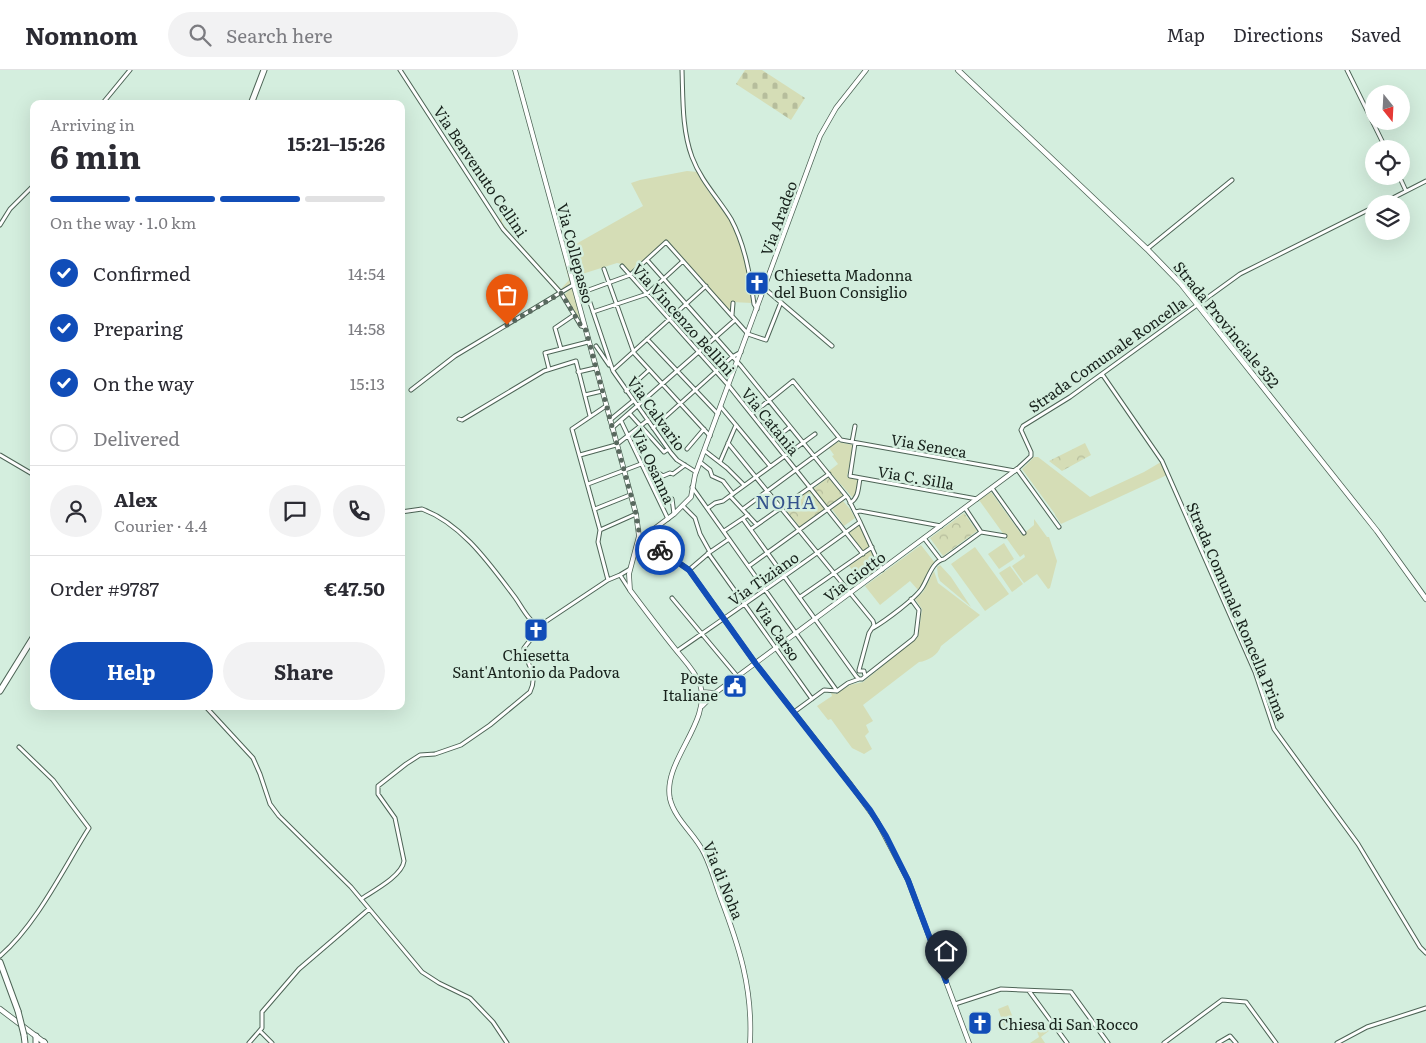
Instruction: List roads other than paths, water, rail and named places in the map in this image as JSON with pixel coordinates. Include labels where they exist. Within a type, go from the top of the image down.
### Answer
[{"type":"main road","points":[[252,100],[264,70]]},
{"type":"main road","name":"Strada Provinciale 352","points":[[958,70],[1147,249],[1198,304],[1377,531],[1426,599]]},
{"type":"main road","points":[[0,691],[30,642]]},
{"type":"main road","points":[[1,963],[18,1011],[26,1043]]},
{"type":"main road","points":[[0,1009],[44,1043]]},
{"type":"main road","points":[[36,1036],[36,1043]]},
{"type":"street","points":[[105,100],[130,70]]},
{"type":"street","name":"Via Benvenuto Cellini","points":[[400,70],[503,229],[561,293],[581,326],[585,327]]},
{"type":"street","name":"Via Collepasso","points":[[515,70],[639,529],[644,536],[635,552],[630,569],[630,590]]},
{"type":"street","points":[[682,70],[684,130],[692,158],[705,183],[727,214],[738,235],[749,271],[754,304],[757,309]]},
{"type":"street","name":"Via Aradeo","points":[[682,506],[691,497],[696,472],[820,136],[836,108],[866,70]]},
{"type":"street","points":[[1348,70],[1382,140]]},
{"type":"street","points":[[1147,249],[1232,180]]},
{"type":"street","points":[[1398,195],[1426,181]]},
{"type":"street","points":[[1403,185],[1406,191]]},
{"type":"street","points":[[0,225],[10,209],[30,189]]},
{"type":"street","name":"Strada Comunale Roncella","points":[[1017,470],[1031,456],[1021,430],[1023,426],[1070,397],[1251,268],[1365,211]]},
{"type":"street","points":[[586,290],[630,275],[666,242],[748,334],[766,340],[781,302]]},
{"type":"street","points":[[647,260],[769,400],[846,496],[882,570]]},
{"type":"street","points":[[593,312],[647,294],[683,261]]},
{"type":"street","name":"Via Vincenzo Bellini","points":[[622,266],[729,386]]},
{"type":"street","points":[[604,269],[634,353],[710,436]]},
{"type":"street","name":"Via Calvario","points":[[581,276],[603,344],[614,371]]},
{"type":"street","points":[[411,390],[454,356],[573,285]]},
{"type":"street","points":[[614,371],[706,286]]},
{"type":"street","points":[[764,288],[832,346]]},
{"type":"street","points":[[732,316],[733,303]]},
{"type":"street","points":[[561,349],[555,328],[574,315]]},
{"type":"street","points":[[612,429],[735,320]]},
{"type":"street","points":[[648,339],[718,415]]},
{"type":"street","points":[[549,369],[545,353],[588,342]]},
{"type":"street","points":[[590,348],[603,344]]},
{"type":"street","name":"Via Calvario","points":[[596,346],[668,449],[677,460],[696,472]]},
{"type":"street","points":[[653,428],[732,357],[741,352]]},
{"type":"street","points":[[458,419],[462,420],[549,369],[576,362],[590,416]]},
{"type":"street","points":[[578,372],[595,368]]},
{"type":"street","points":[[626,391],[649,370]]},
{"type":"street","name":"Strada Comunale Roncella Prima","points":[[1102,374],[1162,462],[1255,672],[1274,729],[1351,835],[1420,947],[1426,953]]},
{"type":"street","points":[[743,509],[839,438],[793,381],[751,414]]},
{"type":"street","name":"Via Catania","points":[[729,386],[863,554]]},
{"type":"street","points":[[585,395],[602,391]]},
{"type":"street","points":[[610,420],[633,401]]},
{"type":"street","points":[[606,406],[572,429],[595,509],[600,530],[598,542],[608,580]]},
{"type":"street","points":[[721,407],[770,466]]},
{"type":"street","points":[[630,414],[664,452],[668,449]]},
{"type":"street","points":[[580,455],[616,445],[648,420]]},
{"type":"street","name":"Via Osanna","points":[[621,421],[668,519]]},
{"type":"street","points":[[720,462],[736,425]]},
{"type":"street","points":[[853,443],[854,426]]},
{"type":"street","points":[[772,440],[790,427]]},
{"type":"street","points":[[687,449],[704,429]]},
{"type":"street","points":[[708,508],[732,495],[815,434]]},
{"type":"street","name":"Via Seneca","points":[[839,438],[853,443],[1017,470]]},
{"type":"street","points":[[728,443],[873,621],[873,628]]},
{"type":"street","name":"Via C. Silla","points":[[853,443],[850,476],[978,499]]},
{"type":"street","points":[[705,451],[720,462],[744,486]]},
{"type":"street","points":[[0,455],[30,473]]},
{"type":"street","points":[[700,462],[710,470],[712,476],[723,481],[757,525]]},
{"type":"street","points":[[588,484],[641,464]]},
{"type":"street","points":[[656,471],[663,476],[670,473],[673,474],[685,465]]},
{"type":"street","points":[[1017,470],[1059,528]]},
{"type":"street","name":"Via Giotto","points":[[701,707],[737,676],[816,620],[1017,470]]},
{"type":"street","points":[[751,529],[829,474]]},
{"type":"street","points":[[850,503],[857,496],[860,478]]},
{"type":"street","points":[[692,487],[837,691]]},
{"type":"street","points":[[992,488],[1024,533]]},
{"type":"street","points":[[595,509],[630,495]]},
{"type":"street","points":[[748,566],[846,496]]},
{"type":"street","points":[[672,499],[674,514]]},
{"type":"street","points":[[682,506],[668,519],[644,536],[689,570],[756,664],[862,800],[886,836],[904,872],[969,1043]]},
{"type":"street","name":"Via Carso","points":[[682,506],[695,518],[709,552],[812,699]]},
{"type":"street","points":[[405,511],[422,508],[458,530],[501,579],[531,619],[539,626]]},
{"type":"street","points":[[965,508],[981,532]]},
{"type":"street","points":[[855,512],[860,511],[941,526]]},
{"type":"street","points":[[600,530],[636,514]]},
{"type":"street","points":[[724,531],[748,515]]},
{"type":"street","points":[[743,518],[859,679]]},
{"type":"street","name":"Via Tiziano","points":[[678,652],[860,522]]},
{"type":"street","points":[[856,676],[869,634],[873,628],[921,591],[933,567],[940,559],[944,559],[981,532],[1005,536]]},
{"type":"street","points":[[924,538],[940,559]]},
{"type":"street","points":[[689,570],[709,552],[729,539]]},
{"type":"street","points":[[800,597],[872,547]]},
{"type":"street","points":[[361,899],[397,874],[404,861],[395,818],[378,794],[378,786],[420,755],[435,754],[461,746],[530,692],[533,684],[533,672],[524,648],[539,626],[608,580],[630,569]]},
{"type":"street","points":[[620,575],[695,673],[702,692],[701,707]]},
{"type":"street","points":[[672,598],[737,676]]},
{"type":"street","points":[[793,712],[824,690],[837,691],[848,683],[864,678],[916,635],[919,610],[911,599]]},
{"type":"street","points":[[859,670],[864,672],[865,676]]},
{"type":"street","points":[[702,692],[715,693]]},
{"type":"street","name":"Via di Noha","points":[[701,707],[674,771],[669,793],[677,815],[704,853],[732,927],[748,983],[750,1043]]},
{"type":"street","points":[[209,710],[252,758],[260,774],[270,804],[279,816],[343,879],[422,972],[439,983],[470,998],[493,1022],[507,1043]]},
{"type":"street","points":[[0,956],[11,946],[46,900],[89,828],[53,780],[19,748]]},
{"type":"street","points":[[249,1043],[264,1024],[262,1012],[294,975],[313,956],[369,909]]},
{"type":"street","points":[[955,1004],[998,990],[1071,992],[1108,1043]]},
{"type":"street","points":[[1028,991],[1067,1043]]},
{"type":"street","points":[[1164,1043],[1222,1000],[1246,1002],[1276,1043]]},
{"type":"street","points":[[1337,1043],[1367,1027],[1426,1008]]},
{"type":"street","points":[[260,1031],[272,1043]]},
{"type":"street","points":[[1218,1043],[1230,1036],[1236,1043]]},
{"type":"place","name":"Chiesetta Madonna del Buon Consiglio","points":[[757,283]]},
{"type":"place","name":"Chiesetta Sant'Antonio da Padova","points":[[536,630]]},
{"type":"place","name":"Poste Italiane","points":[[735,686]]},
{"type":"place","name":"Chiesa di San Rocco","points":[[980,1023]]},
{"type":"district","name":"NOHA","points":[[786,501]]}]
